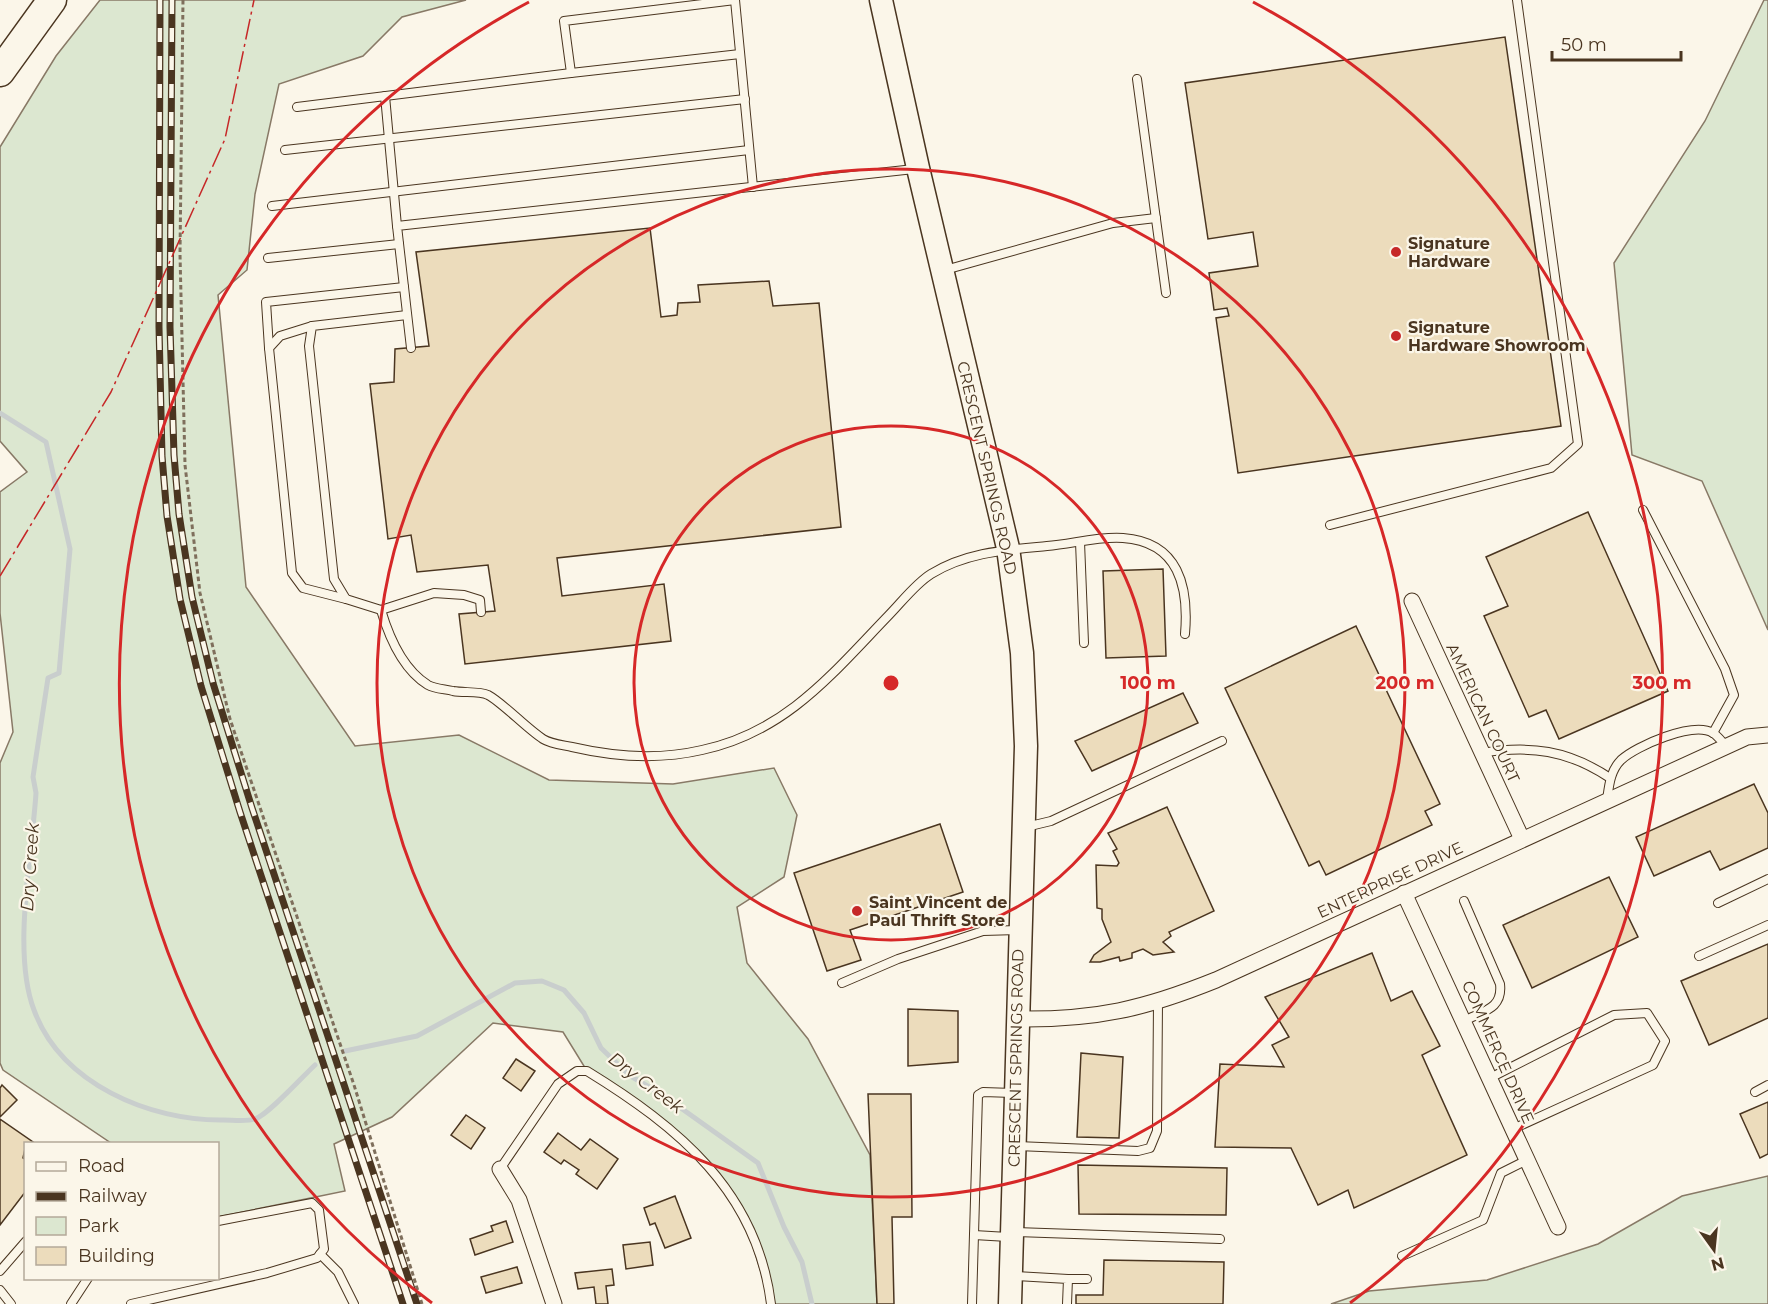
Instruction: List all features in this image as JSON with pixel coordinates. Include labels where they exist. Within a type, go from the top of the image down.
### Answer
[{"type":"highway","points":[[0,72],[52,0]]},
{"type":"main road","name":"CRESCENT SPRINGS ROAD","points":[[881,0],[918,168],[1008,548],[1022,653],[1026,746],[1010,1304]]},
{"type":"street","name":"AMERICAN COURT","points":[[1412,601],[1522,839]]},
{"type":"street","name":"ENTERPRISE DRIVE","points":[[1017,1018],[1090,1017],[1158,1002],[1216,980],[1726,746],[1747,737],[1768,735]]},
{"type":"street","name":"COMMERCE DRIVE","points":[[1404,893],[1558,1227]]},
{"type":"street","points":[[500,1169],[519,1200],[554,1304]]},
{"type":"lane","points":[[571,73],[564,21],[735,0],[753,187]]},
{"type":"lane","points":[[1330,525],[1551,468],[1578,444],[1517,0]]},
{"type":"lane","points":[[297,106],[740,54]]},
{"type":"lane","points":[[1137,79],[1166,293]]},
{"type":"lane","points":[[385,96],[411,348]]},
{"type":"lane","points":[[285,150],[745,99]]},
{"type":"lane","points":[[272,206],[750,150]]},
{"type":"lane","points":[[397,226],[918,168]]},
{"type":"lane","points":[[942,271],[1113,223],[1156,218]]},
{"type":"lane","points":[[268,258],[399,244]]},
{"type":"lane","points":[[404,287],[266,302],[292,573],[303,588],[381,610],[434,593],[480,600],[481,612]]},
{"type":"lane","points":[[269,348],[280,336],[312,326],[407,315]]},
{"type":"lane","points":[[312,326],[309,346],[334,579],[346,599]]},
{"type":"lane","points":[[1643,510],[1725,669],[1734,695],[1713,733]]},
{"type":"lane","points":[[381,610],[389,637],[412,672],[430,686],[487,695],[522,725],[546,741],[630,757],[663,756],[703,750],[743,736],[777,718],[804,701],[831,677],[927,576],[967,557],[1008,548],[1122,538],[1145,543],[1166,556],[1176,566],[1182,578],[1187,612],[1185,634]]},
{"type":"lane","points":[[1080,542],[1084,643]]},
{"type":"lane","points":[[1608,800],[1610,778],[1620,761],[1663,738],[1693,729],[1713,733],[1726,746]]},
{"type":"lane","points":[[1022,829],[1051,821],[1222,741]]},
{"type":"lane","points":[[1482,753],[1516,748],[1539,749],[1584,763],[1610,778]]},
{"type":"lane","points":[[1718,903],[1768,879]]},
{"type":"lane","points":[[1464,901],[1500,984],[1502,995],[1498,1003],[1464,1021]]},
{"type":"lane","points":[[1699,956],[1768,925]]},
{"type":"lane","points":[[842,983],[898,959],[983,931],[1019,930]]},
{"type":"lane","points":[[1014,1145],[1138,1151],[1149,1148],[1157,1131],[1158,1002]]},
{"type":"lane","points":[[1490,1078],[1614,1016],[1647,1013],[1665,1041],[1653,1065],[1513,1129]]},
{"type":"lane","points":[[500,1169],[558,1084],[577,1071],[587,1071],[685,1140],[719,1176],[732,1196],[753,1241],[771,1304]]},
{"type":"lane","points":[[1755,1092],[1768,1084]]},
{"type":"lane","points":[[972,1304],[978,1095],[983,1092],[1015,1093]]},
{"type":"lane","points":[[1402,1256],[1483,1220],[1501,1173],[1527,1160]]},
{"type":"lane","points":[[131,1304],[267,1273],[317,1258],[324,1249],[319,1210],[312,1203],[219,1221]]},
{"type":"lane","points":[[974,1235],[1220,1239]]},
{"type":"lane","points":[[0,1271],[24,1243]]},
{"type":"lane","points":[[320,1254],[338,1272],[354,1304]]},
{"type":"lane","points":[[1011,1276],[1087,1279]]},
{"type":"lane","points":[[1066,1304],[1068,1279]]},
{"type":"lane","points":[[71,1304],[87,1280]]},
{"type":"lane","points":[[0,1290],[10,1304]]},
{"type":"path","points":[[183,0],[180,254],[185,465],[200,593],[230,719],[354,1085],[422,1304]]},
{"type":"green space","points":[[100,0],[466,0],[402,17],[363,56],[279,84],[255,194],[247,270],[218,295],[246,587],[355,746],[459,735],[549,780],[673,784],[774,768],[797,815],[784,877],[737,907],[747,963],[808,1039],[870,1155],[877,1304],[771,1304],[745,1221],[702,1157],[587,1071],[563,1032],[493,1023],[392,1117],[334,1144],[345,1191],[219,1217],[219,1142],[110,1142],[3,1070],[0,1063],[0,763],[13,732],[0,613],[0,492],[27,472],[0,441],[0,147],[56,56]]},
{"type":"green space","points":[[1764,0],[1768,0],[1768,630],[1702,481],[1632,455],[1614,263],[1705,121]]},
{"type":"green space","points":[[1768,1176],[1768,1304],[1331,1304],[1369,1291],[1487,1280],[1598,1244],[1682,1196]]},
{"type":"building","name":"Signature Hardware","points":[[1505,37],[1561,426],[1238,473],[1216,318],[1229,316],[1227,308],[1214,310],[1209,273],[1258,266],[1253,232],[1208,239],[1185,83]]},
{"type":"building","points":[[650,228],[661,317],[677,315],[678,303],[700,302],[698,285],[769,281],[773,306],[819,303],[841,527],[557,558],[562,596],[664,584],[671,641],[465,664],[459,614],[495,611],[488,565],[417,572],[411,535],[388,539],[370,384],[394,382],[395,349],[429,346],[416,252]]},
{"type":"building","points":[[1588,512],[1668,691],[1559,739],[1546,710],[1529,717],[1484,616],[1508,606],[1486,557]]},
{"type":"building","points":[[1163,569],[1166,656],[1106,658],[1103,571]]},
{"type":"building","points":[[1356,626],[1440,804],[1425,811],[1432,825],[1326,875],[1319,861],[1309,866],[1225,688]]},
{"type":"building","points":[[1183,693],[1198,723],[1092,771],[1075,741]]},
{"type":"building","points":[[1754,784],[1768,813],[1768,848],[1720,870],[1710,851],[1654,876],[1636,837]]},
{"type":"building","points":[[1167,807],[1214,911],[1169,932],[1171,936],[1163,942],[1174,952],[1153,955],[1143,949],[1132,953],[1132,958],[1120,961],[1119,957],[1090,962],[1094,955],[1111,942],[1102,919],[1102,909],[1097,908],[1096,865],[1117,866],[1119,863],[1113,851],[1117,849],[1108,833]]},
{"type":"building","name":"Saint Vincent de Paul Thrift Store","points":[[940,824],[963,892],[850,930],[861,960],[827,971],[794,873]]},
{"type":"building","points":[[1609,877],[1638,937],[1532,988],[1503,925]]},
{"type":"building","points":[[1768,944],[1768,1018],[1709,1045],[1681,981]]},
{"type":"building","points":[[1372,953],[1391,1001],[1412,991],[1440,1046],[1422,1055],[1467,1155],[1354,1208],[1348,1190],[1318,1205],[1291,1148],[1215,1147],[1220,1064],[1284,1067],[1272,1045],[1289,1037],[1265,997]]},
{"type":"building","points":[[908,1009],[958,1011],[958,1062],[908,1066]]},
{"type":"building","points":[[1081,1053],[1123,1057],[1119,1138],[1077,1137]]},
{"type":"building","points":[[516,1059],[535,1071],[521,1091],[503,1078]]},
{"type":"building","points":[[2,1085],[17,1100],[0,1117],[0,1088]]},
{"type":"building","points":[[868,1094],[911,1094],[912,1217],[892,1217],[894,1304],[877,1304]]},
{"type":"building","points":[[1768,1102],[1768,1154],[1760,1158],[1740,1114]]},
{"type":"building","points":[[466,1115],[485,1128],[471,1149],[451,1135]]},
{"type":"building","points":[[0,1119],[33,1142],[24,1142],[24,1194],[0,1225]]},
{"type":"building","points":[[558,1133],[581,1150],[590,1139],[618,1159],[597,1189],[576,1174],[579,1170],[564,1160],[561,1164],[544,1152]]},
{"type":"building","points":[[1078,1165],[1227,1168],[1226,1215],[1079,1214]]},
{"type":"building","points":[[675,1196],[691,1238],[665,1248],[655,1223],[650,1225],[644,1208]]},
{"type":"building","points":[[506,1221],[513,1242],[475,1255],[470,1239],[493,1231],[491,1226]]},
{"type":"building","points":[[650,1242],[653,1265],[626,1269],[623,1245]]},
{"type":"building","points":[[1104,1260],[1224,1262],[1223,1304],[1076,1304],[1076,1295],[1103,1295]]},
{"type":"building","points":[[517,1267],[522,1283],[486,1293],[481,1277]]},
{"type":"building","points":[[612,1269],[614,1285],[606,1286],[608,1304],[596,1304],[594,1287],[578,1289],[575,1273]]},
{"type":"waterway","name":"Dry Creek","points":[[0,413],[46,442],[70,549],[59,673],[48,678],[33,777],[36,793],[25,903],[24,960],[34,1010],[47,1036],[65,1059],[86,1078],[111,1093],[166,1114],[195,1119],[239,1121],[255,1119],[276,1103],[315,1065]]},
{"type":"waterway","name":"Dry Creek","points":[[345,1051],[417,1036],[515,983],[542,981],[564,990],[584,1013],[601,1048],[629,1075],[664,1096],[758,1163],[784,1227],[802,1262],[812,1304]]},
{"type":"railway","points":[[160,0],[159,327],[162,456],[167,516],[180,599],[201,686],[240,812],[403,1304]]},
{"type":"railway","points":[[172,0],[170,327],[174,455],[179,514],[192,597],[213,683],[252,808],[417,1304]]},
{"type":"power","points":[[0,576],[111,392],[225,139],[254,0]]},
{"type":"place","name":"Signature Hardware","points":[[1396,252]]},
{"type":"place","name":"Signature Hardware Showroom","points":[[1396,336]]},
{"type":"place","name":"Saint Vincent de Paul Thrift Store","points":[[857,911]]}]
